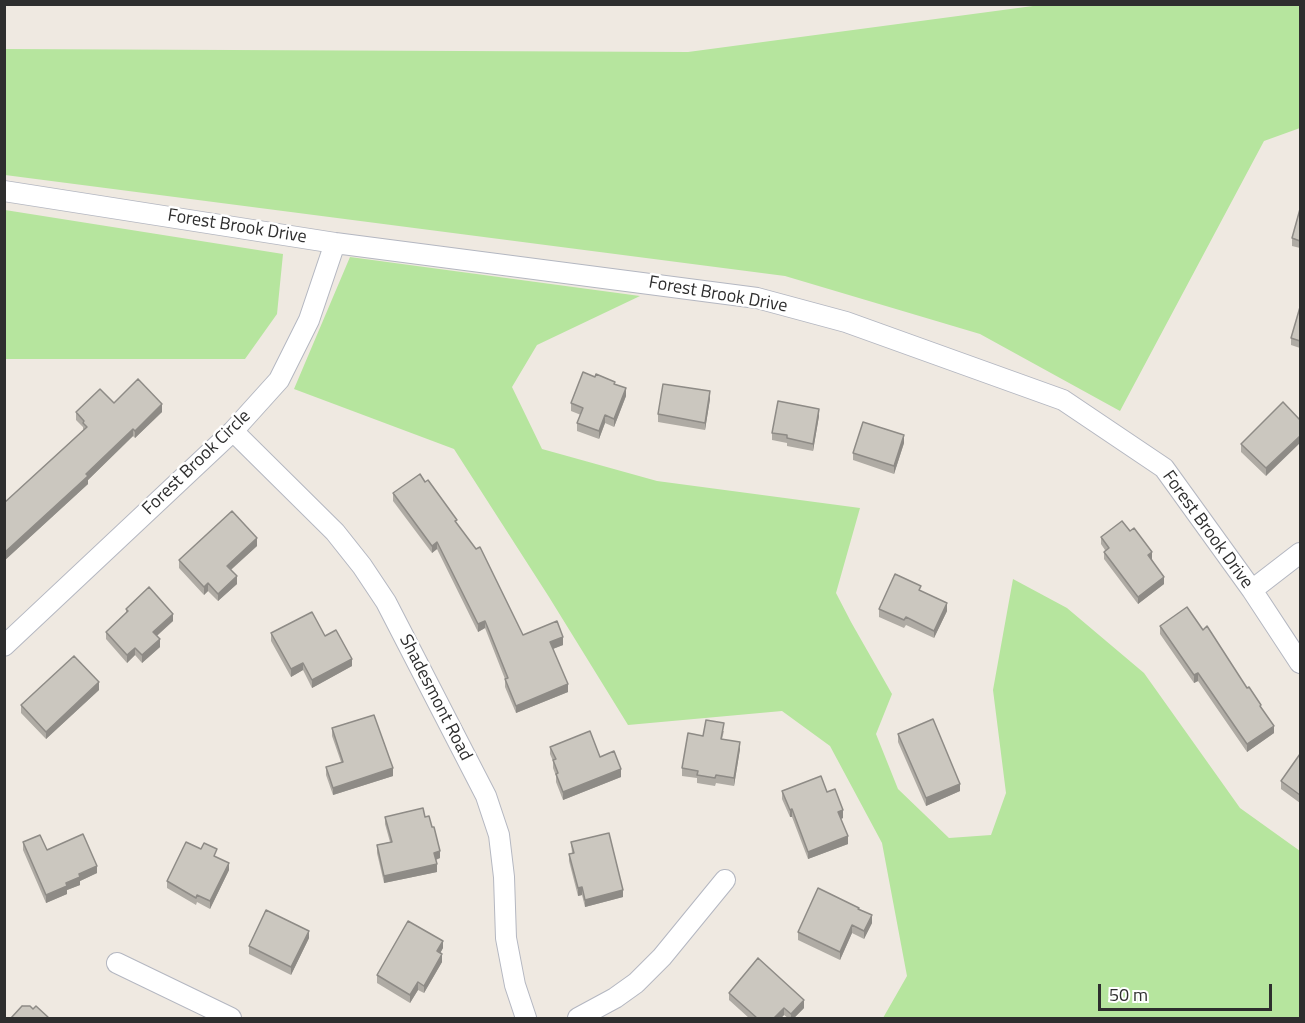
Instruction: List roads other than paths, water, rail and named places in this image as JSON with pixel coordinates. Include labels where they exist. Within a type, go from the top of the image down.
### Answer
[{"type":"street","name":"Forest Brook Drive","points":[[4,191],[334,243],[757,298],[846,322],[1063,400],[1164,468],[1252,590],[1300,663]]},
{"type":"street","name":"Forest Brook Circle","points":[[4,646],[233,431],[279,380],[309,320],[334,243]]},
{"type":"street","name":"Shadesmont Road","points":[[233,431],[335,532],[362,566],[386,602],[486,796],[499,835],[504,877],[506,938],[515,985],[526,1018]]},
{"type":"street","points":[[1252,590],[1300,553]]},
{"type":"street","points":[[578,1018],[615,998],[636,983],[662,957],[725,880]]},
{"type":"street","points":[[117,963],[231,1018]]}]
